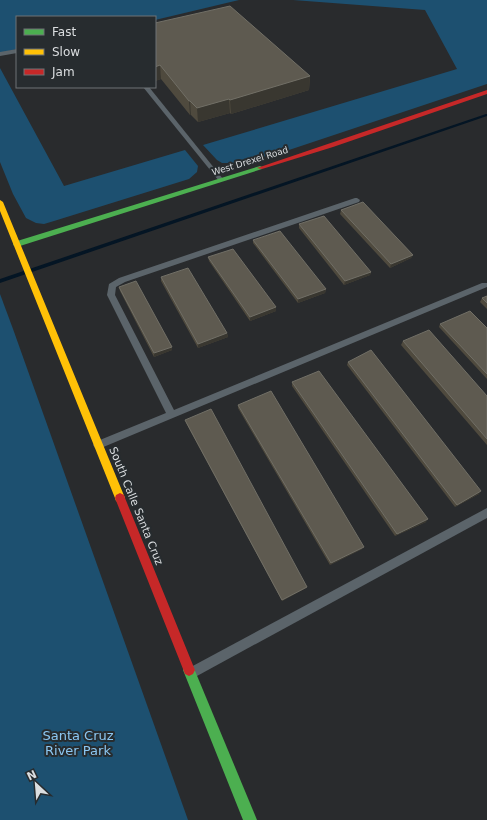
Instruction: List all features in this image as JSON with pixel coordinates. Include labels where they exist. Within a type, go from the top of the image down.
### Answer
[{"type":"street","name":"West Drexel Road","points":[[17,244],[371,133],[487,92]]},
{"type":"street","name":"South Calle Santa Cruz","points":[[0,202],[250,820]]},
{"type":"lane","points":[[0,54],[16,50]]},
{"type":"lane","points":[[147,88],[221,180]]},
{"type":"lane","points":[[172,415],[111,295],[112,286],[128,278],[356,200]]},
{"type":"lane","points":[[98,445],[485,285]]},
{"type":"lane","points":[[190,673],[487,513]]},
{"type":"green space","points":[[0,0],[239,0],[156,20],[156,16],[16,16],[16,49],[0,53]]},
{"type":"green space","points":[[293,0],[487,0],[487,84],[283,152],[239,163],[222,163],[217,160],[203,145],[457,69],[425,10]]},
{"type":"green space","points":[[0,68],[64,186],[185,150],[198,166],[197,172],[189,179],[44,224],[36,223],[26,218],[13,194],[0,162]]},
{"type":"green space","name":"Santa Cruz River Park","points":[[0,294],[13,329],[188,820],[0,820]]},
{"type":"building","points":[[230,6],[310,76],[230,100],[229,99],[197,108],[189,101],[160,65],[156,67],[156,23]]},
{"type":"building","points":[[363,202],[413,255],[391,264],[341,210]]},
{"type":"building","points":[[324,216],[371,272],[345,281],[299,224]]},
{"type":"building","points":[[280,231],[326,289],[298,299],[253,240]]},
{"type":"building","points":[[233,249],[276,307],[250,317],[208,257]]},
{"type":"building","points":[[188,268],[227,333],[198,344],[161,277]]},
{"type":"building","points":[[136,281],[172,347],[154,353],[119,287]]},
{"type":"building","points":[[487,296],[487,303],[482,298]]},
{"type":"building","points":[[470,311],[487,328],[487,374],[440,324]]},
{"type":"building","points":[[429,330],[487,396],[487,439],[403,341]]},
{"type":"building","points":[[371,350],[481,491],[457,505],[348,362]]},
{"type":"building","points":[[319,371],[428,519],[397,534],[292,382]]},
{"type":"building","points":[[271,391],[364,547],[331,563],[238,405]]},
{"type":"building","points":[[211,409],[307,587],[282,600],[185,420]]},
{"type":"waterway","points":[[0,281],[487,115]]},
{"type":"traffic: fast","points":[[17,244],[260,168]]},
{"type":"traffic: fast","points":[[189,670],[250,820]]},
{"type":"traffic: slow","points":[[0,202],[120,498]]},
{"type":"traffic: jam","points":[[260,168],[331,146],[487,92]]},
{"type":"traffic: jam","points":[[120,498],[189,670]]}]
